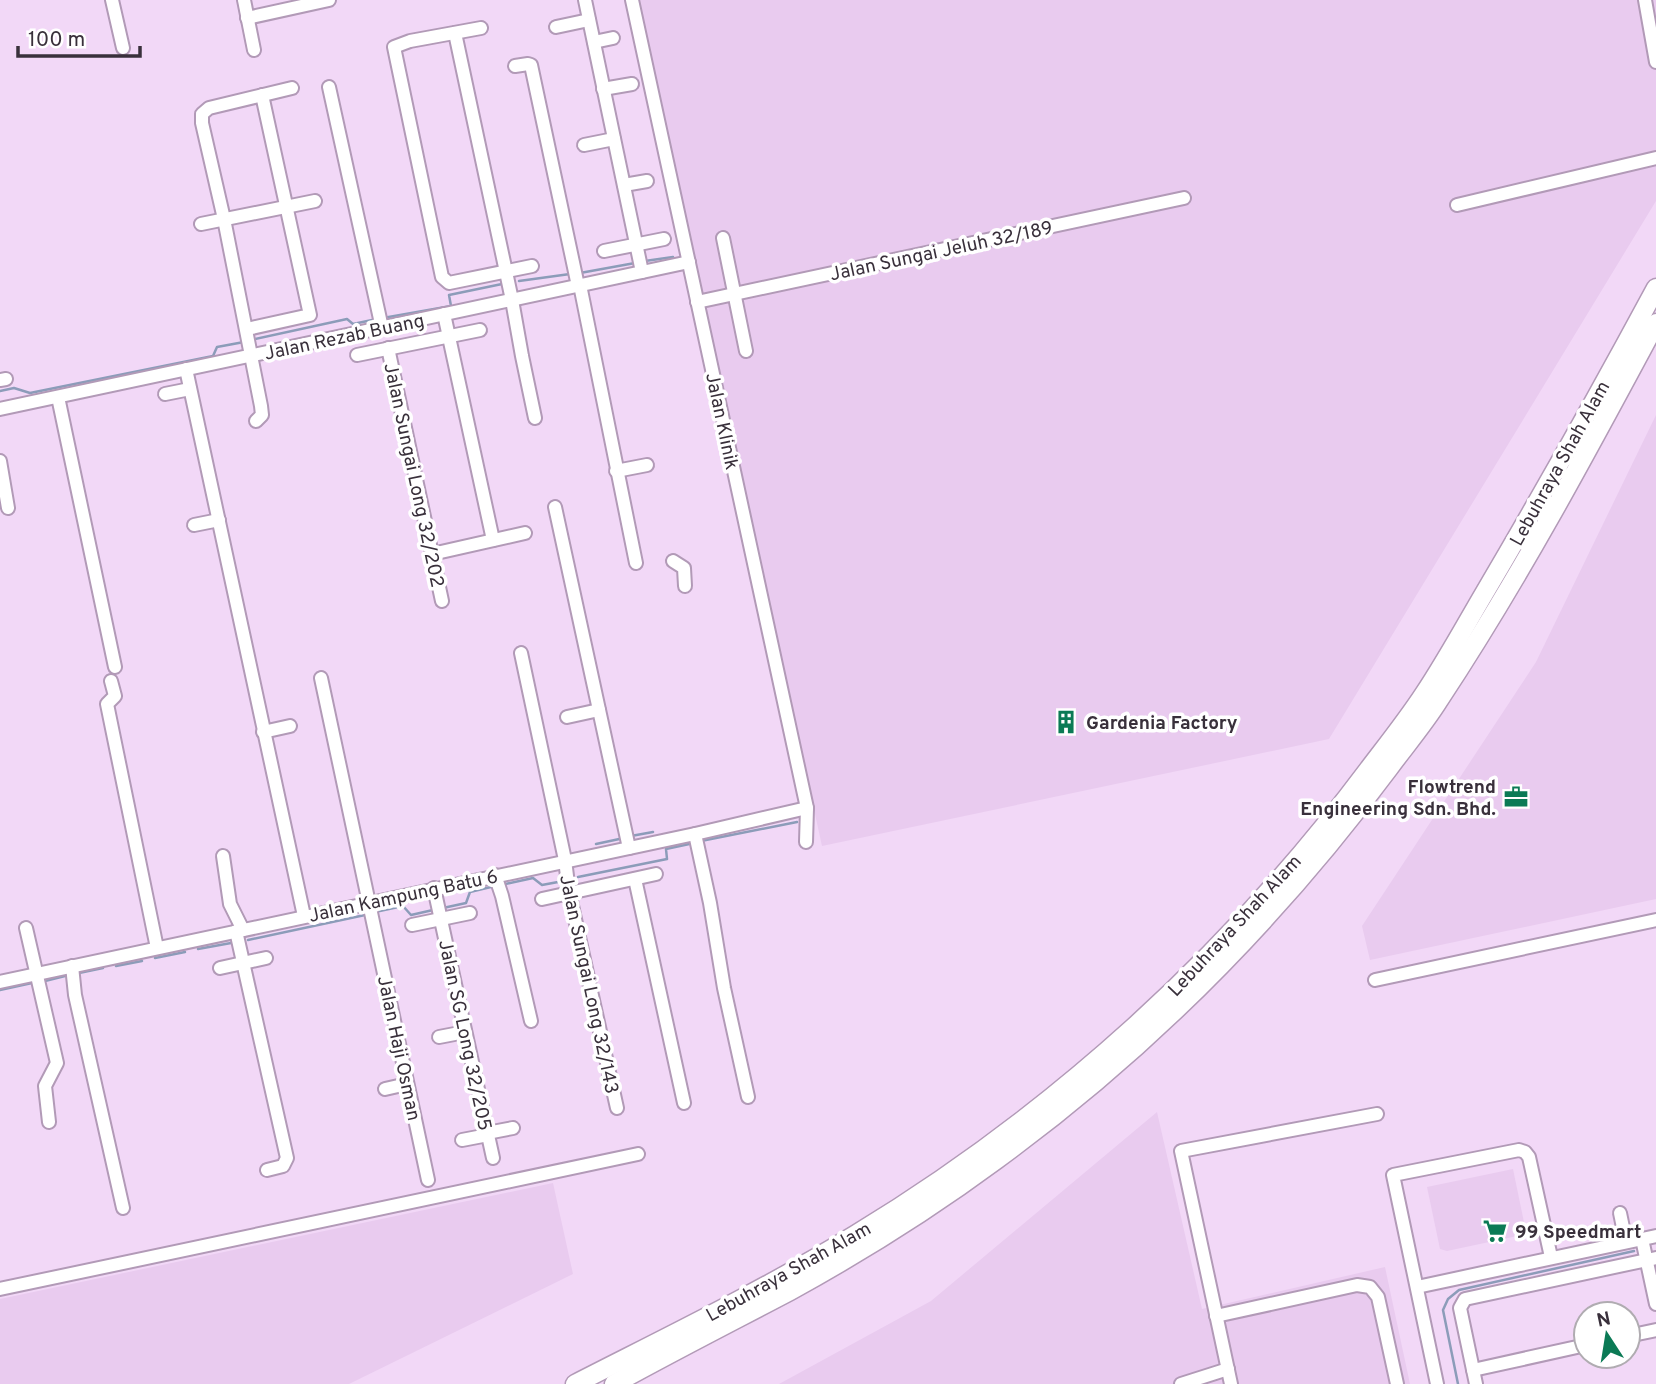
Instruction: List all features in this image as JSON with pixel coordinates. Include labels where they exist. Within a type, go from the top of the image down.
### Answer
[{"type":"highway","name":"Lebuhraya Shah Alam","points":[[575,1384],[784,1276],[916,1196],[1037,1108],[1132,1030],[1224,942],[1336,814],[1424,694],[1521,531],[1656,288]]},
{"type":"highway","name":"Lebuhraya Shah Alam","points":[[614,1384],[852,1255],[982,1170],[1046,1123],[1142,1041],[1237,950],[1280,904],[1348,823],[1438,703],[1533,545],[1656,323]]},
{"type":"street","points":[[112,0],[122,48]]},
{"type":"street","points":[[244,0],[254,50]]},
{"type":"street","points":[[247,18],[329,0]]},
{"type":"street","points":[[585,0],[639,259]]},
{"type":"street","name":"Jalan Klinik","points":[[632,0],[807,808],[806,842]]},
{"type":"street","points":[[1646,0],[1656,62]]},
{"type":"street","points":[[556,27],[589,20]]},
{"type":"street","points":[[481,28],[410,41],[394,47],[430,223],[445,282],[532,266]]},
{"type":"street","points":[[455,33],[535,418]]},
{"type":"street","points":[[594,42],[613,38]]},
{"type":"street","points":[[515,66],[531,65],[636,563]]},
{"type":"street","points":[[603,89],[632,83]]},
{"type":"street","points":[[329,87],[380,319]]},
{"type":"street","points":[[256,421],[261,415],[261,406],[202,114],[209,108],[292,88]]},
{"type":"street","points":[[249,341],[310,315],[262,95]]},
{"type":"street","points":[[584,145],[614,139]]},
{"type":"street","points":[[1457,205],[1656,158]]},
{"type":"street","points":[[624,185],[647,181]]},
{"type":"street","name":"Jalan Sungai Jeluh 32/189","points":[[697,302],[1184,198]]},
{"type":"street","points":[[201,224],[315,201]]},
{"type":"street","points":[[639,259],[664,239]]},
{"type":"street","points":[[723,239],[746,351]]},
{"type":"street","points":[[604,251],[639,259]]},
{"type":"street","name":"Jalan Rezab Buang","points":[[0,409],[186,369],[249,341],[380,319],[444,314],[512,300],[639,259],[689,262]]},
{"type":"street","points":[[444,314],[493,540]]},
{"type":"street","points":[[357,355],[480,330]]},
{"type":"street","name":"Jalan Sungai Long 32/202","points":[[388,348],[442,601]]},
{"type":"street","points":[[186,369],[304,916]]},
{"type":"street","points":[[165,394],[190,388]]},
{"type":"street","points":[[58,397],[115,667]]},
{"type":"street","points":[[0,461],[8,508]]},
{"type":"street","points":[[617,471],[646,465]]},
{"type":"street","points":[[555,507],[627,841]]},
{"type":"street","points":[[194,525],[219,520]]},
{"type":"street","points":[[432,554],[525,533]]},
{"type":"street","points":[[673,561],[684,568],[685,586]]},
{"type":"street","name":"Jalan Sungai Long 32/143","points":[[521,653],[565,860],[569,892],[617,1108]]},
{"type":"street","name":"Jalan Haji Osman","points":[[321,678],[345,804],[428,1180]]},
{"type":"street","points":[[111,681],[115,696],[107,704],[157,948]]},
{"type":"street","points":[[567,717],[599,710]]},
{"type":"street","points":[[263,732],[290,726]]},
{"type":"street","name":"Jalan Kampung Batu 6","points":[[0,982],[304,916],[370,908],[437,905],[495,875],[565,860],[627,841],[695,834],[807,808]]},
{"type":"street","points":[[695,834],[748,1097]]},
{"type":"street","points":[[223,856],[230,904],[239,930],[286,1158],[283,1166],[267,1170]]},
{"type":"street","points":[[542,899],[656,874]]},
{"type":"street","points":[[495,875],[531,1021]]},
{"type":"street","points":[[635,879],[684,1103]]},
{"type":"street","points":[[412,926],[437,905],[470,913]]},
{"type":"street","name":"Jalan SG Long 32/205","points":[[437,905],[493,1158]]},
{"type":"street","points":[[1375,980],[1656,920]]},
{"type":"street","points":[[26,928],[57,1063],[46,1086],[49,1122]]},
{"type":"street","points":[[220,968],[266,958]]},
{"type":"street","points":[[72,966],[75,995],[123,1208]]},
{"type":"street","points":[[439,1037],[465,1032]]},
{"type":"street","points":[[385,1089],[407,1084]]},
{"type":"street","points":[[1231,1384],[1181,1152],[1377,1114]]},
{"type":"street","points":[[462,1140],[513,1128]]},
{"type":"street","points":[[1437,1384],[1393,1175],[1519,1150],[1525,1152],[1529,1157],[1551,1257]]},
{"type":"street","points":[[0,1289],[638,1154]]},
{"type":"street","points":[[1620,1213],[1626,1242]]},
{"type":"street","points":[[1416,1287],[1656,1236]]},
{"type":"street","points":[[1642,1239],[1652,1259],[1656,1304]]},
{"type":"street","points":[[1476,1384],[1460,1308],[1465,1299],[1652,1259]]},
{"type":"street","points":[[1216,1316],[1357,1285],[1370,1287],[1378,1297],[1397,1384]]},
{"type":"street","points":[[1473,1370],[1572,1348]]},
{"type":"street","points":[[1181,1384],[1228,1368]]},
{"type":"shaded area","points":[[637,0],[1656,0],[1656,201],[1329,739],[822,846]]},
{"type":"shaded area","points":[[1656,415],[1656,899],[1370,960],[1362,926],[1536,662]]},
{"type":"shaded area","points":[[1157,1112],[1202,1309],[1385,1267],[1410,1384],[779,1384],[931,1301]]},
{"type":"shaded area","points":[[1513,1169],[1526,1232],[1447,1251],[1440,1249],[1427,1187]]},
{"type":"shaded area","points":[[553,1183],[573,1274],[349,1384],[0,1384],[0,1299]]},
{"type":"waterway","points":[[645,261],[673,257]]},
{"type":"waterway","points":[[580,273],[635,263]]},
{"type":"waterway","points":[[519,281],[570,274]]},
{"type":"waterway","points":[[383,318],[451,306],[449,295],[502,284]]},
{"type":"waterway","points":[[251,340],[347,319],[353,324],[377,319]]},
{"type":"waterway","points":[[0,391],[14,388],[30,393],[213,356],[217,347],[244,342]]},
{"type":"waterway","points":[[701,841],[797,822]]},
{"type":"waterway","points":[[631,836],[653,832]]},
{"type":"waterway","points":[[596,844],[624,838]]},
{"type":"waterway","points":[[578,877],[667,859],[666,849],[694,843]]},
{"type":"waterway","points":[[501,885],[533,878],[542,885],[558,882]]},
{"type":"waterway","points":[[443,908],[466,903],[470,892],[495,886]]},
{"type":"waterway","points":[[375,912],[403,906],[411,915],[433,910]]},
{"type":"waterway","points":[[248,940],[365,915]]},
{"type":"waterway","points":[[198,949],[231,943]]},
{"type":"waterway","points":[[155,958],[185,952]]},
{"type":"waterway","points":[[116,966],[142,961]]},
{"type":"waterway","points":[[79,973],[103,968]]},
{"type":"waterway","points":[[45,981],[65,976]]},
{"type":"waterway","points":[[0,990],[32,983]]},
{"type":"waterway","points":[[1458,1384],[1443,1310],[1448,1299],[1459,1290],[1634,1251]]},
{"type":"place","name":"Gardenia Factory","points":[[1066,722]]},
{"type":"place","name":"Flowtrend Engineering Sdn. Bhd.","points":[[1516,797]]},
{"type":"place","name":"99 Speedmart","points":[[1495,1231]]}]
